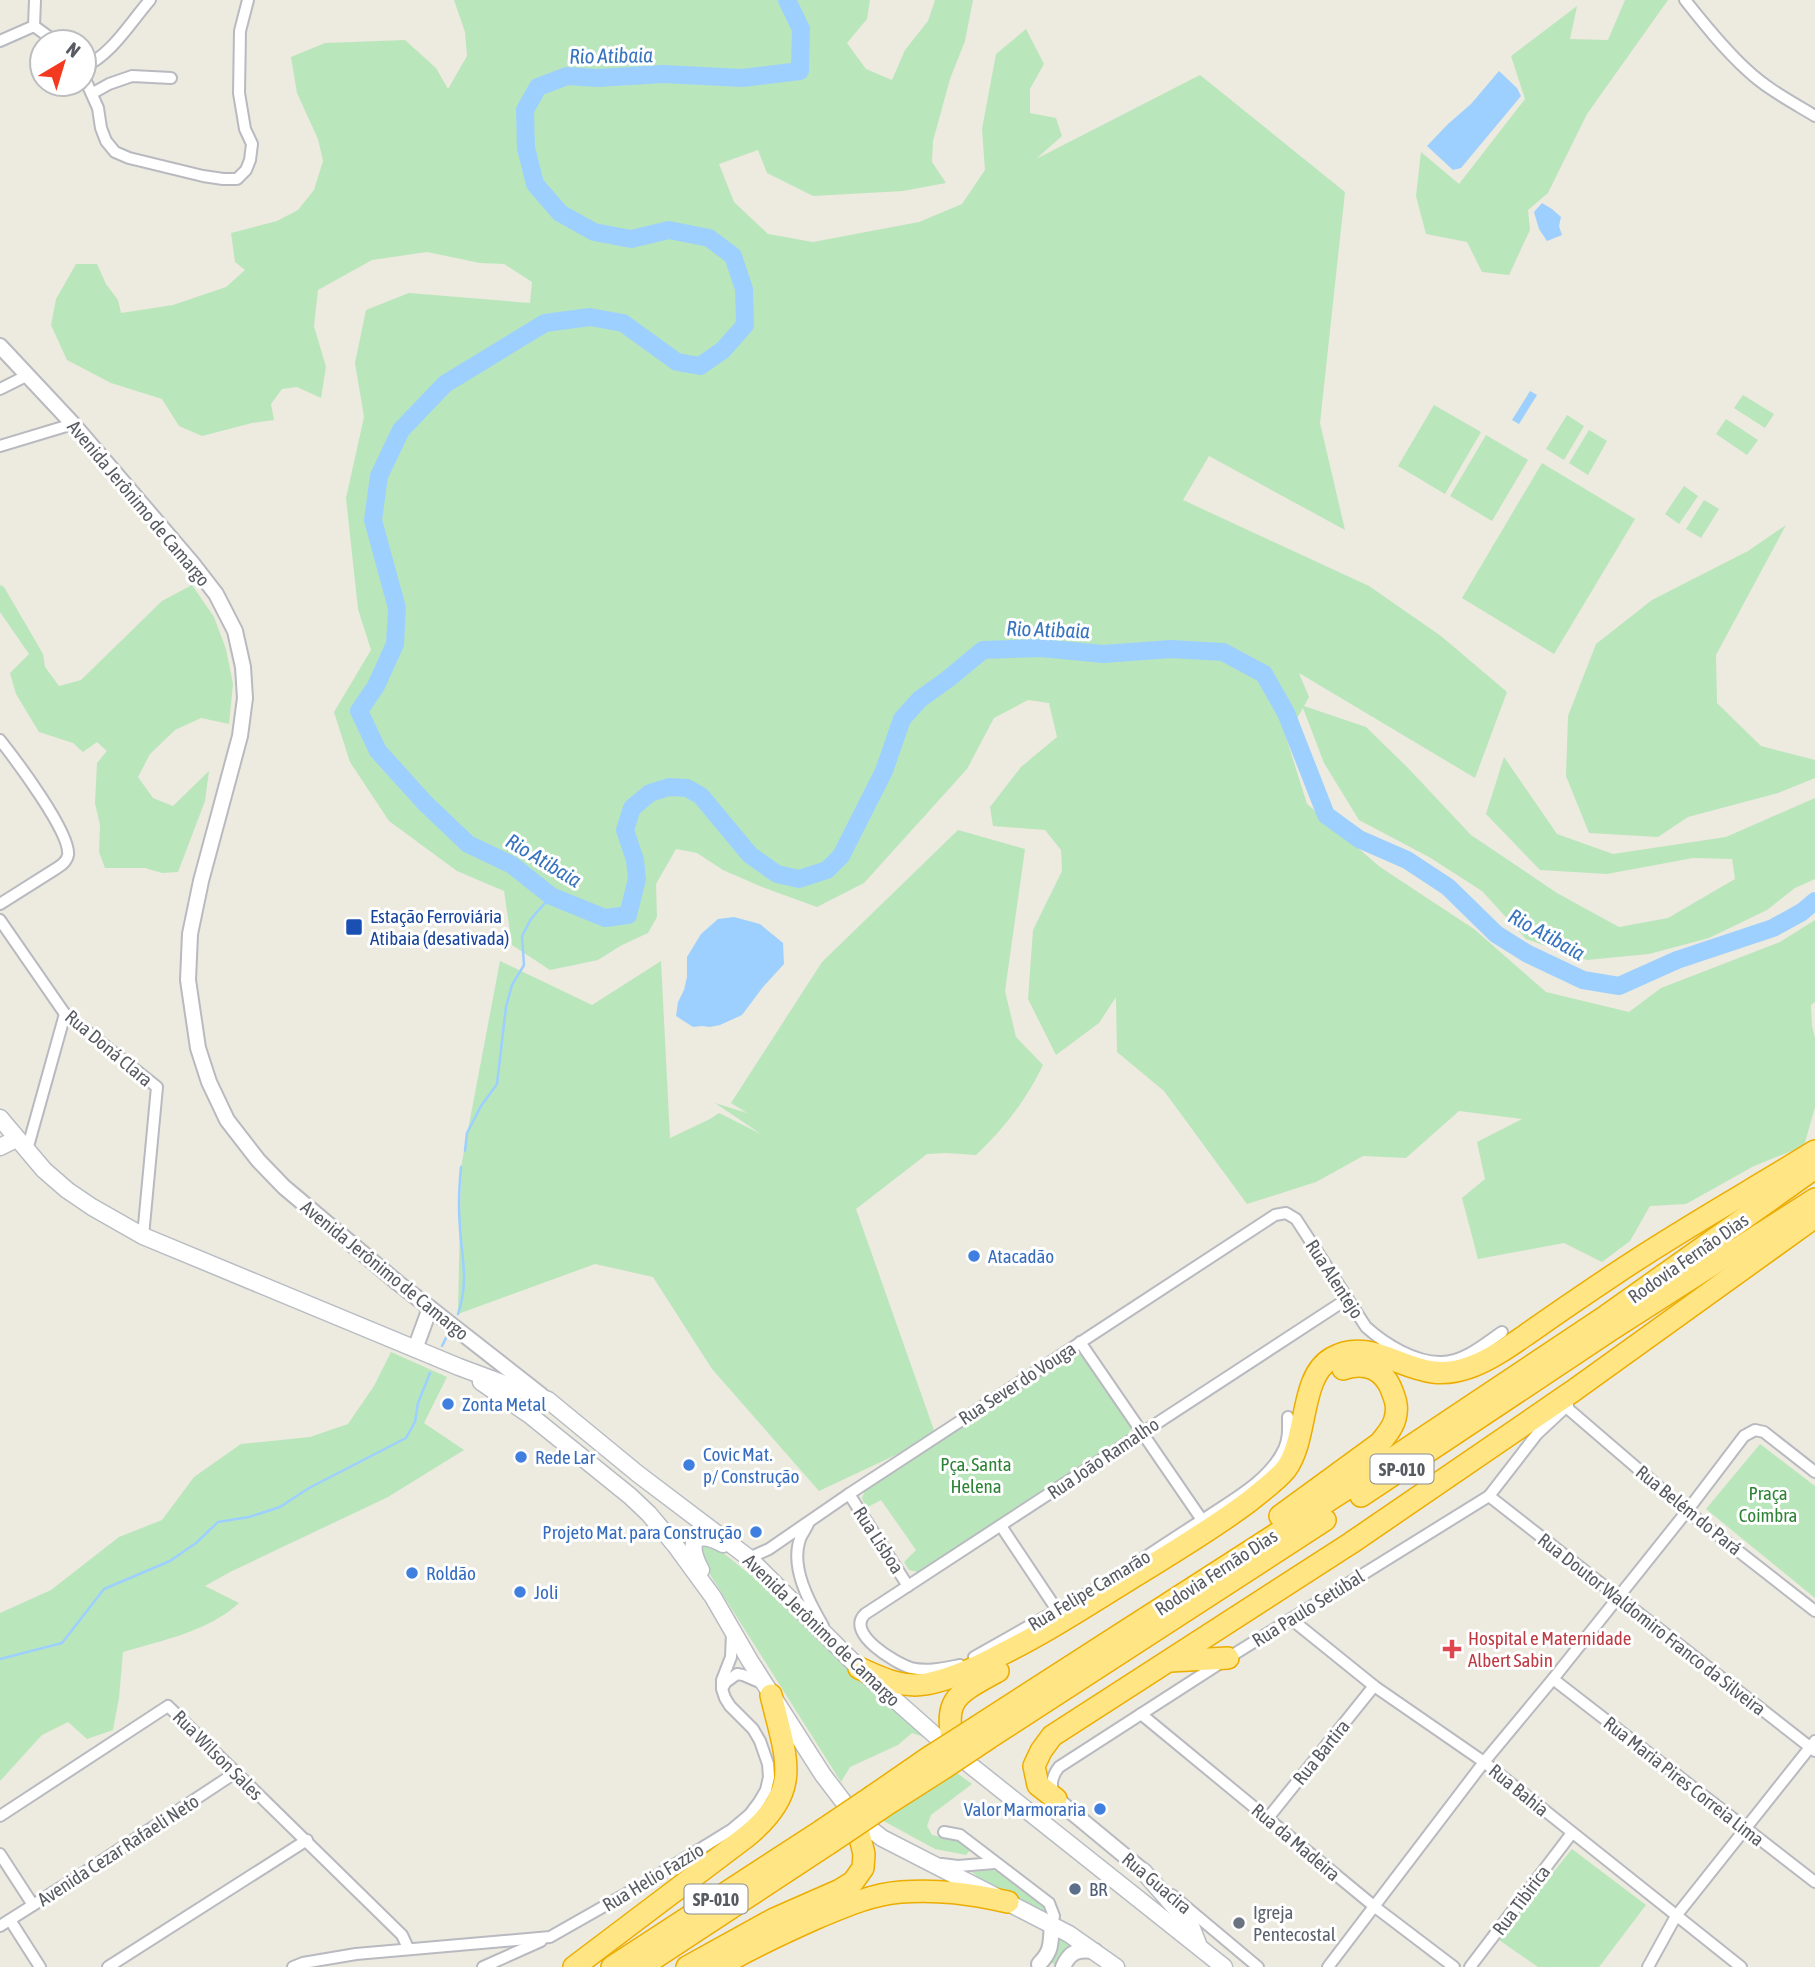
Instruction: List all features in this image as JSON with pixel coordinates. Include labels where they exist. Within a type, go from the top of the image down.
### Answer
[{"type":"highway","points":[[859,1668],[886,1681],[910,1685],[927,1684],[948,1679],[979,1666],[1028,1641],[1209,1530],[1268,1486],[1286,1468],[1298,1446],[1310,1387],[1319,1369],[1332,1358],[1349,1352],[1373,1352],[1432,1372],[1454,1372],[1475,1366],[1619,1271],[1815,1151]]},
{"type":"highway","name":"Rodovia Fernão Dias","points":[[641,1967],[825,1838],[1218,1572],[1603,1318],[1815,1168]]},
{"type":"highway","name":"Rodovia Fernão Dias","points":[[984,1732],[1344,1507],[1623,1322],[1815,1199]]},
{"type":"highway","points":[[1056,1799],[1038,1785],[1034,1766],[1052,1736],[1351,1544],[1648,1338],[1815,1217]]},
{"type":"highway","points":[[943,1759],[952,1705],[961,1693],[1035,1651],[1239,1522],[1295,1473],[1307,1451],[1319,1397],[1335,1373],[1357,1365],[1369,1366],[1380,1372],[1389,1383],[1397,1404],[1395,1419],[1380,1443],[1265,1527],[1218,1572]]},
{"type":"highway","points":[[1168,1661],[1228,1658]]},
{"type":"highway","points":[[574,1967],[746,1837],[774,1810],[782,1797],[786,1780],[781,1738],[768,1689]]},
{"type":"highway","points":[[687,1967],[774,1919],[853,1882],[863,1868],[864,1854],[855,1817]]},
{"type":"highway","name":"Rodovia Fernão Dias","points":[[611,1967],[825,1838]]},
{"type":"highway","points":[[718,1967],[775,1936],[869,1898],[899,1892],[934,1891],[965,1893],[1008,1902]]},
{"type":"main road","points":[[0,1147],[10,1133],[44,1170],[67,1190],[143,1237],[459,1367],[548,1400]]},
{"type":"main road","points":[[459,1367],[531,1416],[649,1514],[676,1545],[713,1597],[768,1689],[823,1774],[855,1817],[882,1838],[1052,1925],[1116,1967]]},
{"type":"main road","name":"Avenida Jerônimo de Camargo","points":[[548,1400],[638,1474],[747,1556],[859,1668],[943,1759],[1224,1967]]},
{"type":"main road","points":[[565,1444],[572,1440],[583,1440],[638,1474]]},
{"type":"main road","points":[[713,1597],[709,1583],[696,1561],[693,1545],[697,1540],[705,1537],[713,1539],[747,1556]]},
{"type":"main road","points":[[1143,1871],[1191,1926],[1199,1947]]},
{"type":"street","points":[[34,26],[35,0]]},
{"type":"street","points":[[98,58],[150,0]]},
{"type":"street","points":[[95,98],[101,128],[106,141],[115,152],[129,158],[203,176],[223,180],[237,179],[246,170],[251,144],[245,129],[239,93],[240,31],[248,0]]},
{"type":"street","points":[[1685,0],[1748,71],[1779,95],[1815,116]]},
{"type":"street","points":[[0,41],[34,26]]},
{"type":"street","points":[[98,90],[132,76],[171,78]]},
{"type":"street","name":"Avenida Jerônimo de Camargo","points":[[0,346],[73,424],[192,563],[216,594],[235,631],[243,667],[245,698],[240,736],[201,881],[190,934],[188,980],[198,1048],[209,1082],[227,1120],[284,1187],[430,1308],[548,1400]]},
{"type":"street","points":[[0,389],[28,374]]},
{"type":"street","points":[[0,446],[73,424]]},
{"type":"street","points":[[0,740],[57,824],[68,855],[65,862],[57,868],[0,904]]},
{"type":"street","name":"Rua Doná Clara","points":[[0,920],[65,1014],[157,1087],[143,1237]]},
{"type":"street","points":[[10,1133],[65,1014]]},
{"type":"street","name":"Rua Alentejo","points":[[1286,1213],[1296,1219],[1347,1299],[1377,1337],[1419,1358],[1442,1362],[1457,1359],[1502,1332]]},
{"type":"street","name":"Rua Sever do Vouga","points":[[747,1556],[769,1549],[1275,1215],[1286,1213]]},
{"type":"street","name":"Rua João Ramalho","points":[[860,1619],[1347,1299]]},
{"type":"street","points":[[415,1349],[430,1308]]},
{"type":"street","name":"Rua Paulo Setúbal","points":[[1056,1799],[1052,1783],[1059,1767],[1228,1658],[1489,1496],[1537,1434],[1566,1406],[1648,1338]]},
{"type":"street","points":[[1080,1342],[1202,1520]]},
{"type":"street","name":"Rua Belém do Pará","points":[[1566,1406],[1688,1511],[1815,1611]]},
{"type":"street","name":"Rua Felipe Camarão","points":[[860,1619],[859,1624],[866,1636],[880,1652],[895,1662],[913,1668],[936,1670],[960,1665],[1105,1583],[1236,1498],[1273,1466],[1289,1435],[1288,1417]]},
{"type":"street","points":[[1328,1967],[1484,1762],[1688,1511],[1744,1437],[1755,1430],[1763,1432],[1815,1472]]},
{"type":"street","name":"Rua Lisboa","points":[[849,1494],[908,1586]]},
{"type":"street","name":"Rua Doutor Waldomiro Franco da Silveira","points":[[1489,1496],[1813,1746]]},
{"type":"street","points":[[811,1519],[800,1538],[797,1557],[810,1600],[830,1639]]},
{"type":"street","points":[[1001,1526],[1057,1611]]},
{"type":"street","name":"Rua Bahia","points":[[1291,1619],[1374,1686],[1484,1762],[1741,1967]]},
{"type":"street","points":[[722,1689],[722,1680],[731,1657],[731,1627]]},
{"type":"street","points":[[722,1689],[726,1682],[737,1674],[768,1689]]},
{"type":"street","name":"Rua Maria Pires Correia Lima","points":[[1553,1679],[1815,1882]]},
{"type":"street","name":"Rua Bartira","points":[[1268,1818],[1374,1686]]},
{"type":"street","name":"Rua Helio Fazzio","points":[[293,1967],[356,1954],[550,1937],[731,1830],[750,1814],[759,1802],[769,1777],[765,1751],[753,1729],[730,1706],[722,1689]]},
{"type":"street","name":"Rua Wilson Sales","points":[[0,1816],[169,1706],[402,1935],[408,1948]]},
{"type":"street","name":"Rua da Madeira","points":[[1141,1714],[1375,1907],[1454,1967]]},
{"type":"street","points":[[1648,1967],[1676,1916],[1813,1746]]},
{"type":"street","name":"Avenida Cezar Rafaeli Neto","points":[[5,1923],[235,1773]]},
{"type":"street","name":"Rua Guacira","points":[[1056,1799],[1258,1967]]},
{"type":"street","points":[[944,1832],[960,1835],[1049,1903],[1054,1916],[1051,1946],[1047,1956],[1036,1965]]},
{"type":"street","name":"Rua Tibirica","points":[[1470,1967],[1572,1833]]},
{"type":"street","points":[[108,1967],[307,1840]]},
{"type":"street","points":[[0,1854],[33,1905]]},
{"type":"street","points":[[932,1863],[958,1866],[995,1863]]},
{"type":"street","points":[[5,1923],[40,1967]]},
{"type":"street","points":[[483,1967],[550,1937]]},
{"type":"street","points":[[1063,1967],[1073,1951],[1095,1951]]},
{"type":"street","points":[[1036,1965],[1049,1963],[1056,1967]]},
{"type":"green space","points":[[454,0],[870,0],[867,19],[847,43],[866,69],[892,80],[905,50],[928,21],[935,0],[973,0],[965,41],[950,79],[933,141],[932,162],[946,183],[903,191],[813,196],[767,173],[758,150],[719,164],[734,202],[768,234],[813,242],[919,222],[962,204],[985,170],[982,129],[996,54],[1026,29],[1044,64],[1030,89],[1030,113],[1056,118],[1062,136],[1036,159],[1200,75],[1345,192],[1320,423],[1345,530],[1209,456],[1183,500],[1369,586],[1441,636],[1507,692],[1475,778],[1299,673],[1309,697],[1304,706],[1366,727],[1471,835],[1557,893],[1619,927],[1668,918],[1735,879],[1732,859],[1693,858],[1607,874],[1540,870],[1486,814],[1504,757],[1557,834],[1613,854],[1726,837],[1815,798],[1815,879],[1795,888],[1767,910],[1709,938],[1649,954],[1587,960],[1526,939],[1482,891],[1429,857],[1359,820],[1324,763],[1303,708],[1286,737],[1307,804],[1380,867],[1474,929],[1546,992],[1629,1012],[1661,988],[1780,942],[1815,920],[1815,1002],[1811,1005],[1815,1038],[1815,1107],[1804,1146],[1754,1166],[1686,1204],[1650,1206],[1630,1241],[1602,1262],[1564,1243],[1478,1259],[1462,1198],[1485,1179],[1477,1142],[1522,1119],[1459,1111],[1406,1158],[1363,1156],[1316,1182],[1247,1204],[1164,1091],[1117,1052],[1116,997],[1099,1023],[1056,1055],[1028,999],[1033,930],[1062,871],[1061,850],[1045,830],[993,826],[990,807],[1021,767],[1057,737],[1049,703],[1028,700],[994,718],[967,769],[864,883],[817,907],[723,870],[697,853],[676,849],[656,884],[657,917],[648,933],[598,960],[550,970],[512,945],[504,891],[457,871],[389,821],[350,762],[334,712],[371,650],[358,609],[346,498],[364,417],[355,363],[366,310],[409,293],[530,303],[532,282],[504,264],[480,263],[427,252],[372,260],[318,290],[314,326],[326,367],[321,398],[297,387],[282,389],[271,404],[274,420],[202,436],[179,426],[162,399],[111,383],[67,360],[51,325],[56,299],[76,264],[97,264],[106,284],[118,300],[121,313],[173,305],[226,287],[245,270],[235,262],[231,233],[277,221],[298,210],[314,190],[323,161],[318,139],[297,93],[291,57],[325,43],[405,40],[436,68],[448,89],[467,56],[465,32]]},
{"type":"green space","points":[[1625,0],[1668,0],[1587,114],[1548,193],[1528,210],[1530,230],[1509,275],[1482,272],[1467,242],[1426,234],[1416,196],[1421,152],[1459,184],[1525,99],[1511,56],[1577,6],[1570,39],[1608,40]]},
{"type":"green space","points":[[1743,395],[1774,414],[1765,428],[1734,408]]},
{"type":"green space","points":[[1434,405],[1481,432],[1445,494],[1398,466]]},
{"type":"green space","points":[[1567,415],[1584,426],[1564,460],[1546,449]]},
{"type":"green space","points":[[1726,419],[1758,440],[1747,455],[1716,434]]},
{"type":"green space","points":[[1589,430],[1607,441],[1588,475],[1569,463]]},
{"type":"green space","points":[[1486,435],[1528,460],[1492,521],[1450,496]]},
{"type":"green space","points":[[1542,463],[1635,519],[1554,654],[1462,598]]},
{"type":"green space","points":[[1684,486],[1698,496],[1679,524],[1665,514]]},
{"type":"green space","points":[[1704,500],[1719,509],[1701,538],[1686,529]]},
{"type":"green space","points":[[1786,525],[1716,655],[1717,703],[1761,746],[1815,760],[1815,778],[1778,793],[1688,817],[1658,837],[1589,833],[1566,776],[1568,716],[1596,644],[1652,600],[1748,551]]},
{"type":"green space","points":[[0,585],[4,587],[43,654],[45,667],[59,686],[81,680],[162,601],[192,585],[214,617],[226,649],[233,684],[229,724],[201,718],[175,730],[150,754],[138,777],[153,798],[173,806],[209,771],[205,801],[178,872],[162,873],[145,868],[105,868],[99,852],[100,825],[95,803],[97,763],[107,751],[97,742],[83,752],[73,743],[39,732],[16,694],[10,673],[29,654],[0,612]]},
{"type":"green space","points":[[958,830],[1025,849],[1005,991],[1016,1037],[1043,1065],[1014,1113],[976,1155],[927,1154],[856,1209],[936,1436],[819,1491],[712,1369],[653,1277],[595,1264],[458,1314],[461,1167],[500,961],[592,1005],[661,961],[670,1138],[719,1113],[761,1134],[715,1103],[747,1113],[731,1103],[822,962]]},
{"type":"green space","points":[[391,1352],[447,1377],[424,1423],[464,1450],[388,1497],[205,1586],[239,1603],[199,1628],[123,1652],[113,1730],[87,1739],[68,1722],[42,1735],[0,1781],[0,1613],[51,1590],[119,1537],[162,1520],[194,1477],[241,1444],[310,1437],[348,1424],[374,1386]]},
{"type":"green space","name":"Pça. Santa Helena","points":[[1082,1353],[1130,1421],[1132,1427],[1128,1434],[918,1572],[909,1570],[904,1562],[916,1550],[881,1500],[866,1508],[862,1498],[866,1488],[1071,1354]]},
{"type":"green space","name":"Praça Coimbra","points":[[1760,1444],[1815,1486],[1815,1598],[1706,1509]]},
{"type":"green space","points":[[711,1543],[758,1581],[924,1737],[912,1733],[898,1745],[850,1767],[841,1782],[699,1557],[698,1549]]},
{"type":"green space","points":[[957,1773],[972,1784],[931,1815],[927,1826],[932,1835],[966,1842],[971,1849],[966,1855],[935,1849],[880,1819]]},
{"type":"green space","points":[[1572,1849],[1646,1905],[1599,1967],[1538,1967],[1499,1940]]},
{"type":"green space","points":[[990,1870],[1013,1879],[1049,1910],[1040,1911],[988,1885],[972,1872]]},
{"type":"green space","points":[[1053,1933],[1078,1946],[1058,1967],[1045,1961]]},
{"type":"water","points":[[1499,71],[1517,88],[1521,96],[1461,168],[1453,170],[1427,146],[1471,104]]},
{"type":"water","points":[[1542,203],[1561,217],[1559,226],[1562,235],[1547,241],[1539,229],[1534,212]]},
{"type":"water","points":[[1530,391],[1537,395],[1519,424],[1512,420]]},
{"type":"water","points":[[734,917],[760,924],[783,943],[784,964],[742,1015],[720,1025],[693,1027],[676,1016],[687,977],[687,957],[701,934],[718,919]]},
{"type":"waterway","name":"Rio Atibaia","points":[[787,0],[801,29],[800,71],[742,78],[663,74],[598,78],[567,76],[538,87],[525,110],[526,148],[535,184],[560,213],[594,232],[631,239],[669,230],[709,238],[733,256],[744,289],[745,325],[723,350],[700,366],[677,362],[623,323],[590,317],[545,323],[445,384],[401,430],[379,476],[373,520],[397,608],[395,644],[376,686],[359,711],[378,751],[425,803],[468,844],[512,865],[551,896],[605,918],[628,915],[637,879],[635,860],[625,830],[632,808],[650,793],[669,787],[687,788],[701,796],[750,855],[777,874],[799,879],[827,870],[841,856],[884,771],[902,719],[920,699],[983,650],[1041,648],[1103,654],[1171,649],[1223,652],[1264,674],[1286,713],[1326,815],[1359,839],[1407,860],[1448,887],[1496,934],[1528,954],[1583,980],[1619,986],[1677,960],[1773,928],[1802,912],[1815,901]]},
{"type":"waterway","points":[[465,1151],[467,1133],[481,1106],[497,1084],[506,1007],[512,985],[524,965],[522,936],[531,919],[551,896]]},
{"type":"waterway","points":[[458,1314],[464,1281],[459,1213],[461,1167]]},
{"type":"waterway","points":[[442,1346],[448,1334]]},
{"type":"waterway","points":[[0,1659],[62,1643],[104,1589],[170,1561],[196,1543],[218,1522],[249,1517],[280,1507],[309,1488],[406,1438],[415,1422],[418,1403],[430,1373]]},
{"type":"place","name":"Estação Ferroviária Atibaia (desativada)","points":[[354,927]]},
{"type":"place","name":"Atacadão","points":[[974,1256]]},
{"type":"place","name":"Zonta Metal","points":[[448,1404]]},
{"type":"place","name":"Rede Lar","points":[[521,1457]]},
{"type":"place","name":"Covic Mat. p/ Construção","points":[[689,1465]]},
{"type":"place","name":"Projeto Mat. para Construção","points":[[756,1532]]},
{"type":"place","name":"Roldão","points":[[412,1573]]},
{"type":"place","name":"Joli","points":[[520,1592]]},
{"type":"place","name":"Hospital e Maternidade Albert Sabin","points":[[1452,1649]]},
{"type":"place","name":"Valor Marmoraria","points":[[1100,1809]]},
{"type":"place","name":"BR","points":[[1075,1889]]},
{"type":"place","name":"Igreja Pentecostal","points":[[1239,1923]]}]
